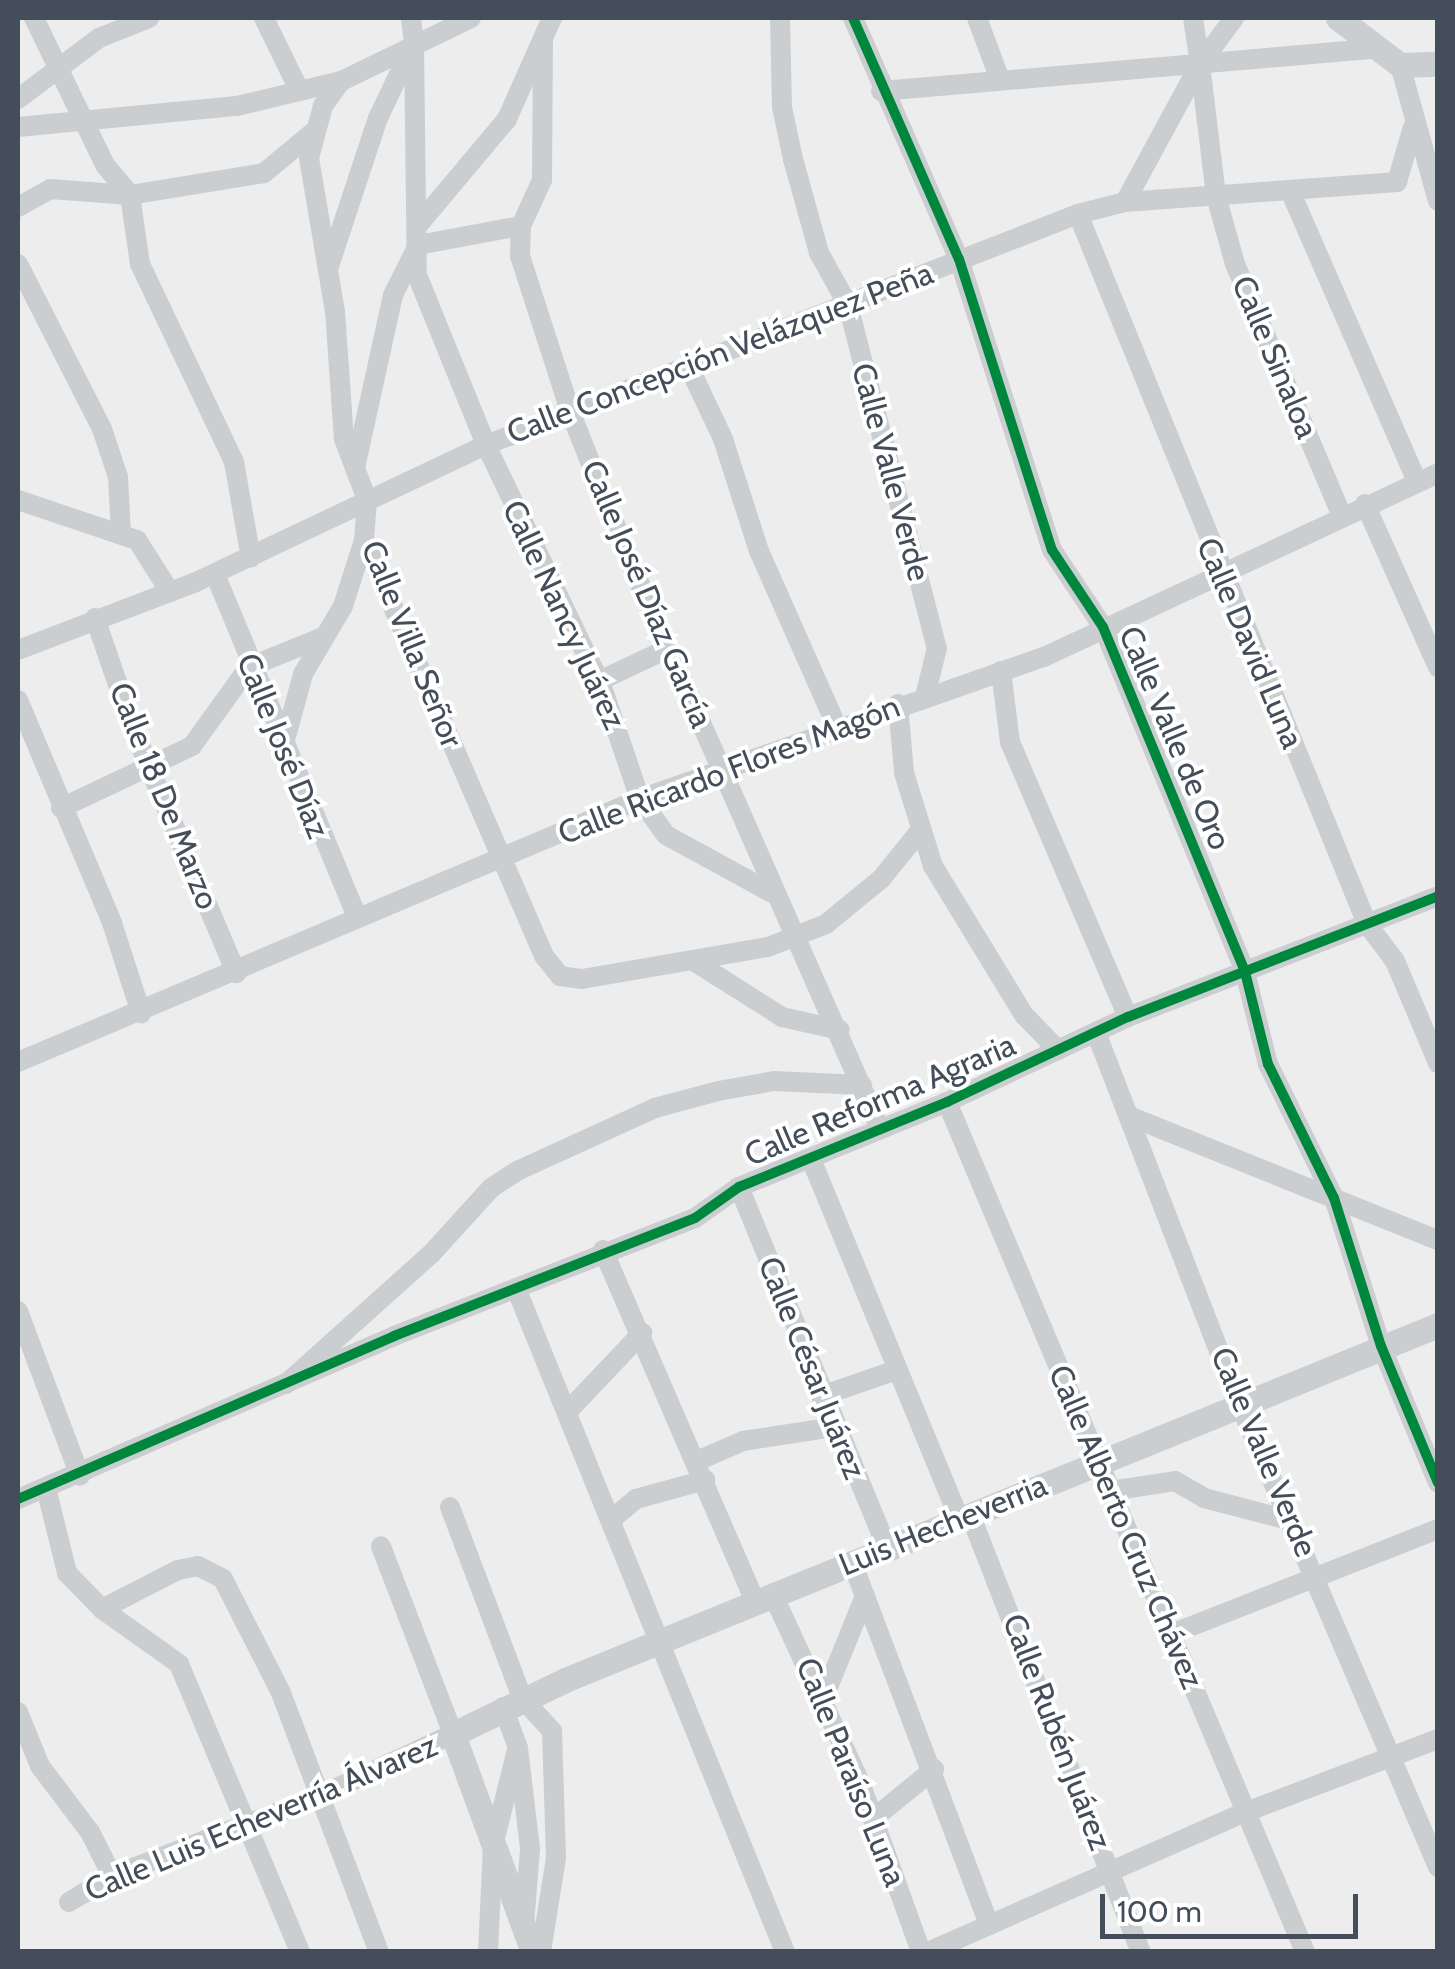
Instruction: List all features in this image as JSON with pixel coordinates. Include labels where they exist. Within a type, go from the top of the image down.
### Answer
[{"type":"street","points":[[34,18],[53,68],[130,195],[140,264],[234,462],[251,558]]},
{"type":"street","points":[[18,100],[53,68],[98,38],[149,18]]},
{"type":"street","points":[[264,18],[299,90]]},
{"type":"street","points":[[412,18],[414,43]]},
{"type":"street","points":[[18,128],[236,106],[340,81],[470,18]]},
{"type":"street","points":[[354,468],[393,295],[419,235],[507,119],[552,18]]},
{"type":"street","name":"Calle Valle Verde","points":[[780,18],[782,107],[793,158],[819,253],[848,305],[937,648],[924,696]]},
{"type":"street","name":"Calle Valle de Oro","points":[[853,18],[881,90],[959,259],[1052,550],[1102,627],[1245,972],[1268,1064],[1334,1198],[1381,1346],[1438,1483]]},
{"type":"street","points":[[977,18],[1000,80]]},
{"type":"street","name":"Calle Sinaloa","points":[[1193,18],[1216,196],[1235,264],[1342,516]]},
{"type":"street","points":[[1125,202],[1200,64],[1234,18]]},
{"type":"street","points":[[1338,18],[1400,65],[1414,128],[1438,201]]},
{"type":"street","points":[[419,235],[521,226],[542,180],[543,38]]},
{"type":"street","name":"Calle Nancy Juárez","points":[[414,43],[418,275],[486,445],[599,681],[640,799],[666,835],[770,892]]},
{"type":"street","name":"Calle Villa Señor","points":[[327,273],[378,118],[414,43]]},
{"type":"street","points":[[881,90],[1379,48]]},
{"type":"street","points":[[1400,65],[1438,64]]},
{"type":"street","name":"Calle Villa Señor","points":[[340,81],[323,106],[312,133],[313,204],[327,273],[342,424],[368,500],[364,540],[544,956],[560,976],[582,979],[692,960]]},
{"type":"street","name":"Calle Concepción Velázquez Peña","points":[[18,650],[215,574],[486,445],[1078,214],[1125,202],[1291,193],[1398,182],[1414,128]]},
{"type":"street","points":[[18,207],[50,189],[130,195],[264,173],[312,133]]},
{"type":"street","points":[[1291,193],[1417,482]]},
{"type":"street","name":"Calle David Luna","points":[[1078,214],[1220,572],[1367,924],[1395,961],[1438,1064]]},
{"type":"street","name":"Calle José Díaz García","points":[[521,226],[520,256],[570,411],[770,892],[840,1030],[880,1130]]},
{"type":"street","points":[[18,264],[102,429],[118,477],[121,534]]},
{"type":"street","points":[[689,368],[723,439],[758,551],[838,729]]},
{"type":"street","name":"Calle Ricardo Flores Magón","points":[[18,1062],[640,799],[898,704],[1001,671],[1438,474]]},
{"type":"street","points":[[18,500],[137,540],[170,592]]},
{"type":"street","points":[[1366,504],[1438,667]]},
{"type":"street","points":[[284,740],[303,674],[342,606],[364,540]]},
{"type":"street","name":"Calle José Díaz","points":[[215,574],[249,667],[284,740],[357,916]]},
{"type":"street","name":"Calle 18 De Marzo","points":[[96,618],[134,732],[154,768],[236,973]]},
{"type":"street","points":[[61,808],[154,768],[192,746],[249,667],[324,637]]},
{"type":"street","points":[[599,681],[669,648]]},
{"type":"street","points":[[1001,671],[1010,742],[1128,1017]]},
{"type":"street","points":[[18,700],[112,923],[141,1013]]},
{"type":"street","points":[[898,704],[904,773],[919,832],[1024,1015],[1058,1050]]},
{"type":"street","points":[[692,960],[794,938],[826,924],[881,879],[919,832]]},
{"type":"street","name":"Calle Reforma Agraria","points":[[18,1500],[603,1250],[695,1218],[739,1188],[948,1102],[1097,1035],[1128,1017],[1438,896]]},
{"type":"street","points":[[692,960],[782,1016],[840,1030]]},
{"type":"street","name":"Calle Valle Verde","points":[[1097,1035],[1240,1405],[1438,1867]]},
{"type":"street","points":[[282,1389],[302,1362],[517,1171],[655,1108],[718,1091],[774,1081],[862,1085]]},
{"type":"street","name":"Calle Alberto Cruz Chávez","points":[[948,1102],[1097,1462],[1174,1633],[1304,1952]]},
{"type":"street","points":[[1129,1116],[1438,1240]]},
{"type":"street","name":"Calle Rubén Juárez","points":[[811,1160],[894,1371],[965,1516],[1141,1952]]},
{"type":"street","name":"Calle César Juárez","points":[[739,1188],[820,1396],[887,1548]]},
{"type":"street","name":"Calle Paraíso Luna","points":[[603,1250],[701,1470],[764,1598],[824,1697],[925,1952]]},
{"type":"street","points":[[516,1288],[785,1952]]},
{"type":"street","points":[[18,1312],[80,1476]]},
{"type":"street","name":"Luis Hecheverria","points":[[453,1734],[513,1702],[1438,1325]]},
{"type":"street","points":[[568,1412],[642,1333]]},
{"type":"street","points":[[820,1396],[894,1371]]},
{"type":"street","points":[[612,1520],[636,1500],[701,1470],[742,1442],[833,1426]]},
{"type":"street","points":[[1110,1491],[1175,1481],[1204,1498],[1292,1521]]},
{"type":"street","points":[[46,1488],[67,1573],[102,1609],[179,1664],[242,1826],[300,1952]]},
{"type":"street","points":[[450,1507],[513,1702],[530,1850],[528,1940]]},
{"type":"street","points":[[1174,1633],[1438,1529]]},
{"type":"street","points":[[381,1546],[528,1940]]},
{"type":"street","points":[[852,1562],[934,1768],[990,1925]]},
{"type":"street","points":[[102,1609],[178,1570],[214,1570],[281,1693],[379,1952]]},
{"type":"street","points":[[824,1697],[865,1596]]},
{"type":"street","points":[[513,1702],[552,1731],[556,1858],[541,1952]]},
{"type":"street","points":[[18,1712],[40,1766]]},
{"type":"street","name":"Calle Luis Echeverría Álvarez","points":[[70,1902],[112,1876],[317,1796],[453,1734]]},
{"type":"street","points":[[925,1952],[967,1944],[990,1925],[1246,1812],[1438,1738]]},
{"type":"street","points":[[18,1747],[40,1766],[90,1832],[112,1876]]},
{"type":"street","points":[[488,1952],[493,1846],[508,1764],[518,1748]]},
{"type":"street","points":[[873,1819],[934,1768]]},
{"type":"cycle path","points":[[853,18],[959,259],[1052,550],[1103,627],[1245,972],[1268,1064],[1334,1198],[1381,1346],[1438,1483]]},
{"type":"cycle path","points":[[18,1499],[394,1336],[695,1218],[739,1187],[947,1102],[1128,1017],[1438,896]]}]
